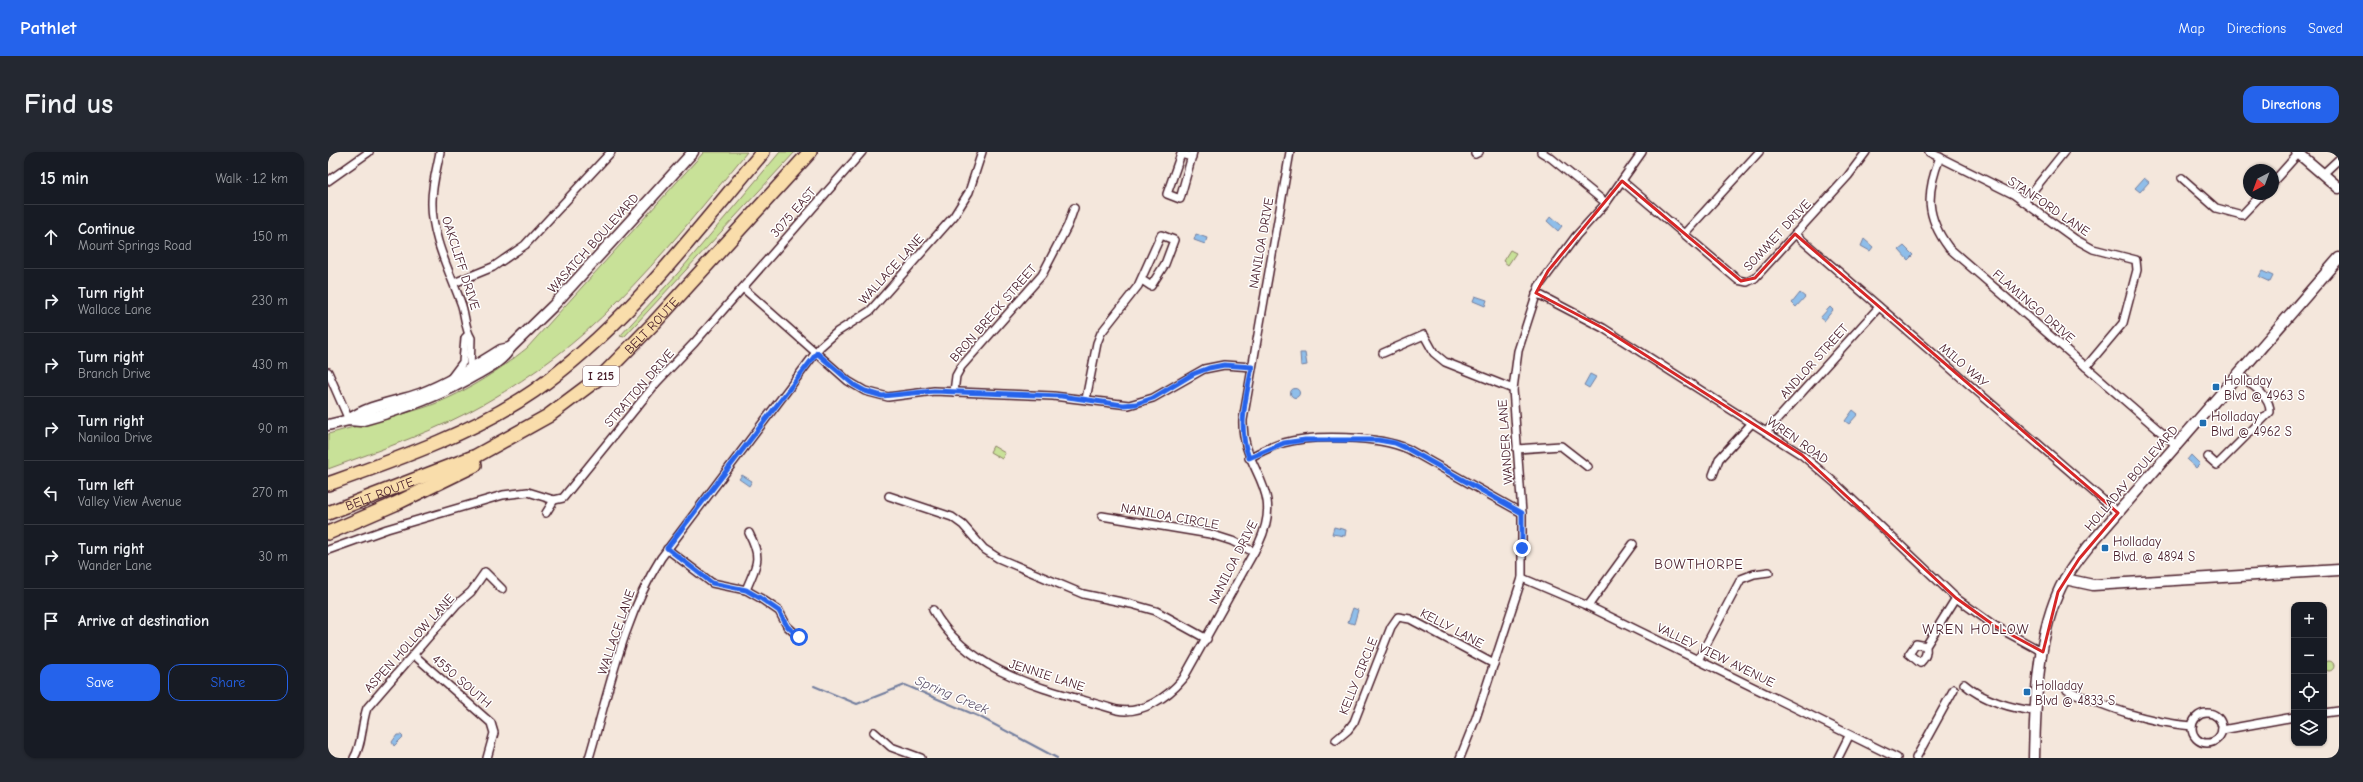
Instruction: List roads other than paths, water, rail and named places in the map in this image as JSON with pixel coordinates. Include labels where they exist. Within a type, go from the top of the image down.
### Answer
[{"type":"highway","name":"BELT ROUTE","points":[[328,484],[468,428],[533,392],[607,332],[632,306],[763,152]]},
{"type":"highway","name":"BELT ROUTE","points":[[328,513],[476,456],[548,416],[609,368],[654,323],[810,152]]},
{"type":"highway","points":[[328,533],[395,504],[479,463],[548,416]]},
{"type":"street","points":[[328,181],[369,152]]},
{"type":"street","name":"OAKCLIFF DRIVE","points":[[440,152],[432,190],[432,214],[438,240],[465,316],[468,335],[471,338],[470,373]]},
{"type":"street","points":[[454,283],[493,267],[525,245],[611,152]]},
{"type":"street","name":"WASATCH BOULEVARD","points":[[328,425],[349,420],[360,421],[418,403],[444,392],[501,350],[510,348],[553,306],[693,152]]},
{"type":"street","name":"3075 EAST","points":[[743,288],[862,152]]},
{"type":"street","name":"WALLACE LANE","points":[[590,758],[633,614],[647,582],[667,548],[817,353],[834,334],[870,311],[954,216],[969,192],[982,152]]},
{"type":"street","name":"NANILOA DRIVE","points":[[1129,711],[1150,704],[1174,689],[1187,673],[1207,639],[1266,528],[1269,504],[1263,482],[1249,458],[1244,445],[1242,428],[1290,152]]},
{"type":"street","points":[[1541,152],[1551,158],[1606,203]]},
{"type":"street","name":"WANDER LANE","points":[[1460,758],[1494,664],[1522,578],[1522,513],[1514,390],[1518,351],[1536,293],[1548,271],[1606,203],[1642,152]]},
{"type":"street","points":[[1684,234],[1759,152]]},
{"type":"street","name":"SOMMET DRIVE","points":[[1622,181],[1738,280],[1747,282],[1756,278],[1848,176],[1866,152]]},
{"type":"street","name":"STANFORD LANE","points":[[1929,152],[1978,176],[2024,202],[2075,239],[2094,249],[2136,260],[2137,270],[2123,323],[2086,367]]},
{"type":"street","points":[[2024,202],[2064,152]]},
{"type":"street","points":[[2279,175],[2298,153],[2339,188]]},
{"type":"street","points":[[1180,154],[1192,154],[1180,199],[1167,194],[1180,154]]},
{"type":"street","name":"FLAMINGO DRIVE","points":[[1940,158],[1933,175],[1929,196],[1931,214],[1941,236],[1964,261],[2176,445]]},
{"type":"street","points":[[2323,174],[2339,159]]},
{"type":"street","points":[[2182,178],[2216,208],[2242,215],[2256,200]]},
{"type":"street","name":"BRON BRECK STREET","points":[[954,392],[956,376],[961,367],[1046,270],[1068,225],[1074,208]]},
{"type":"street","name":"MILO WAY","points":[[1795,234],[2118,513]]},
{"type":"street","points":[[1086,399],[1097,343],[1101,333],[1140,283],[1162,235],[1174,240],[1165,264],[1151,286],[1140,283]]},
{"type":"street","name":"HOLLADAY BOULEVARD","points":[[2034,758],[2036,711],[2042,652],[2053,606],[2065,579],[2079,559],[2176,445],[2339,258]]},
{"type":"street","points":[[743,288],[854,385],[876,395],[888,396],[928,391],[1086,399],[1116,404],[1136,404],[1153,398],[1204,369],[1224,365],[1252,367]]},
{"type":"street","name":"STRATTON DRIVE","points":[[546,513],[554,500],[560,500],[567,494],[657,382],[743,288]]},
{"type":"street","name":"WREN ROAD","points":[[1536,293],[1603,328],[1766,432],[1817,467],[1956,598],[1995,626],[2042,652]]},
{"type":"street","name":"ANDLOR STREET","points":[[1766,432],[1879,307]]},
{"type":"street","name":"OAKCLIFF DRIVE","points":[[449,380],[463,362],[465,338],[468,335]]},
{"type":"street","points":[[1383,353],[1424,335],[1434,353],[1445,362],[1514,390]]},
{"type":"street","points":[[328,372],[349,420]]},
{"type":"street","name":"WASATCH BOULEVARD","points":[[349,420],[358,413],[410,397],[449,380],[470,373]]},
{"type":"street","points":[[2208,457],[2217,465],[2270,412],[2267,400],[2238,374]]},
{"type":"street","points":[[1713,475],[1719,459],[1752,423]]},
{"type":"street","points":[[1249,458],[1284,443],[1305,440],[1378,440],[1395,443],[1522,513]]},
{"type":"street","points":[[1517,449],[1561,446],[1588,466]]},
{"type":"street","points":[[328,550],[387,529],[503,495],[528,492],[554,500]]},
{"type":"street","points":[[889,496],[952,517],[962,525],[984,549],[998,558],[1084,594],[1156,611],[1207,639]]},
{"type":"street","name":"NANILOA CIRCLE","points":[[1102,516],[1210,534],[1228,539],[1254,552]]},
{"type":"street","points":[[746,590],[757,565],[758,557],[756,546],[749,533]]},
{"type":"street","points":[[1588,606],[1633,544]]},
{"type":"street","points":[[667,548],[712,583],[746,590],[777,609],[787,626],[799,637]]},
{"type":"street","points":[[2065,579],[2092,585],[2339,570]]},
{"type":"street","name":"ASPEN HOLLOW LANE","points":[[354,758],[360,744],[363,719],[368,708],[458,604],[471,592],[485,572],[502,589]]},
{"type":"street","points":[[1698,660],[1741,579],[1754,574],[1770,572]]},
{"type":"street","name":"VALLEY VIEW AVENUE","points":[[1522,578],[1588,606],[1849,736],[1897,758]]},
{"type":"street","points":[[1926,646],[1956,598]]},
{"type":"street","name":"JENNIE LANE","points":[[933,610],[943,626],[968,650],[1004,674],[1117,710],[1129,711]]},
{"type":"street","name":"KELLY LANE","points":[[1398,617],[1410,619],[1494,664]]},
{"type":"street","name":"KELLY CIRCLE","points":[[1336,740],[1348,730],[1354,722],[1391,626],[1398,617]]},
{"type":"street","name":"4550 SOUTH","points":[[414,655],[485,717],[494,728],[487,758]]},
{"type":"street","points":[[1964,684],[1976,693],[2013,709],[2036,711]]},
{"type":"street","points":[[1916,758],[1954,689]]},
{"type":"street","points":[[2067,690],[2128,715],[2161,724],[2192,726]]},
{"type":"street","points":[[2327,713],[2339,711]]},
{"type":"street","points":[[2208,713],[2219,719],[2222,730],[2216,740],[2205,743],[2195,738],[2192,726],[2198,716],[2208,713]]},
{"type":"street","points":[[2222,730],[2291,718]]},
{"type":"street","points":[[874,732],[891,747],[921,758]]},
{"type":"street","points":[[1838,758],[1849,736]]},
{"type":"water","points":[[2144,178],[2149,182],[2140,192],[2135,188]]},
{"type":"water","points":[[1551,216],[1562,226],[1558,231],[1547,221]]},
{"type":"water","points":[[1196,234],[1207,238],[1205,244],[1194,240]]},
{"type":"water","points":[[1864,239],[1873,247],[1870,251],[1861,246]]},
{"type":"water","points":[[1904,246],[1913,255],[1908,260],[1899,250]]},
{"type":"water","points":[[2262,271],[2273,276],[2270,282],[2259,277]]},
{"type":"water","points":[[1800,293],[1805,297],[1796,307],[1792,303]]},
{"type":"water","points":[[1475,296],[1487,300],[1485,306],[1473,301]]},
{"type":"water","points":[[1830,307],[1833,310],[1824,321],[1820,318]]},
{"type":"water","points":[[1300,353],[1305,353],[1307,365],[1301,366]]},
{"type":"water","points":[[1590,374],[1596,377],[1589,388],[1584,385]]},
{"type":"water","points":[[1293,389],[1297,389],[1299,393],[1297,397],[1293,397],[1291,395],[1291,391]]},
{"type":"water","points":[[1853,410],[1858,414],[1849,424],[1845,421]]},
{"type":"water","points":[[2191,455],[2200,464],[2196,468],[2187,460]]},
{"type":"water","points":[[742,475],[752,481],[749,486],[739,479]]},
{"type":"water","points":[[1334,527],[1346,530],[1345,536],[1332,534]]},
{"type":"water","points":[[1353,608],[1358,610],[1354,624],[1348,622]]},
{"type":"water","points":[[397,735],[401,735],[403,737],[394,746],[392,742]]},
{"type":"waterway","name":"Spring Creek","points":[[814,686],[857,704],[905,685],[980,717],[1057,758]]},
{"type":"place","name":"Holladay Blvd @ 4963 S","points":[[2216,387]]},
{"type":"place","name":"Holladay Blvd @ 4962 S","points":[[2203,423]]},
{"type":"place","name":"Holladay Blvd. @ 4894 S","points":[[2105,548]]},
{"type":"place","name":"Holladay Blvd @ 4833 S","points":[[2027,692]]},
{"type":"district","name":"BOWTHORPE","points":[[1699,564]]},
{"type":"district","name":"WREN HOLLOW","points":[[1976,629]]}]
